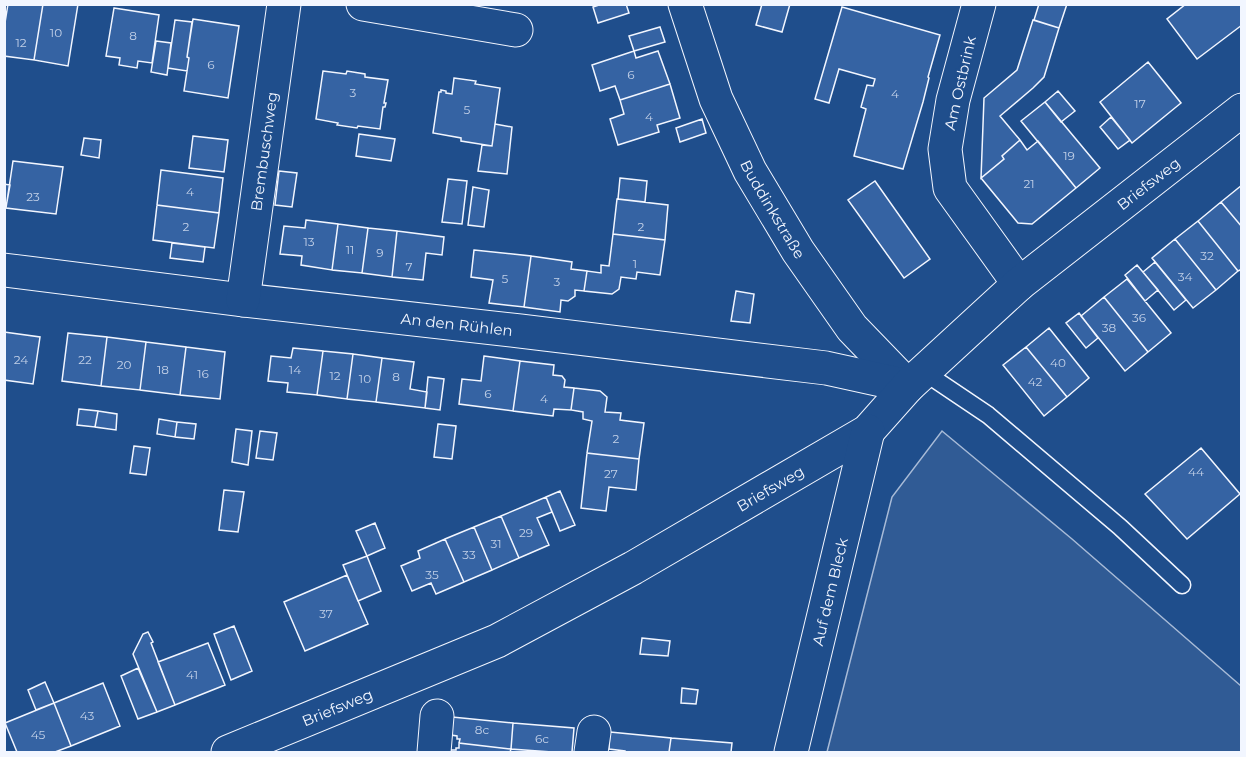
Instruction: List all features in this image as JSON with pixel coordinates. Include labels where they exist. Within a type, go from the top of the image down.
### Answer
[{"type":"street","name":"Brembuschweg","points":[[243,300],[284,4]]},
{"type":"street","points":[[363,4],[516,30]]},
{"type":"street","name":"Buddinkstraße","points":[[685,4],[716,99],[750,171],[798,251],[852,328],[916,379]]},
{"type":"street","name":"Am Ostbrink","points":[[979,4],[952,100],[945,149],[950,188],[1019,284]]},
{"type":"street","name":"Briefsweg","points":[[228,753],[497,641],[633,568],[868,431],[916,379],[1019,284],[1242,110]]},
{"type":"street","name":"An den Rühlen","points":[[4,270],[916,379]]},
{"type":"street","name":"Auf dem Bleck","points":[[791,753],[868,431]]},
{"type":"street","points":[[434,753],[437,716]]},
{"type":"lane","points":[[916,379],[988,415],[1120,527],[1182,585]]},
{"type":"shaded area","points":[[942,431],[1072,539],[1241,686],[1241,752],[827,752],[892,497]]},
{"type":"building","points":[[8,4],[43,4],[34,60],[4,56],[4,29]]},
{"type":"building","points":[[43,4],[78,4],[68,66],[34,60]]},
{"type":"building","points":[[602,4],[626,4],[629,13],[598,23],[593,7]]},
{"type":"building","points":[[762,4],[790,4],[782,32],[756,25]]},
{"type":"building","points":[[1039,4],[1067,4],[1059,28],[1034,20]]},
{"type":"building","points":[[1186,4],[1242,4],[1242,25],[1197,59],[1167,19]]},
{"type":"building","points":[[842,7],[940,35],[903,169],[854,156],[866,109],[861,107],[867,85],[873,86],[875,79],[839,69],[829,103],[815,99]]},
{"type":"building","points":[[114,8],[159,15],[152,63],[138,61],[137,68],[119,65],[120,58],[106,56]]},
{"type":"building","points":[[193,19],[239,26],[228,98],[184,91]]},
{"type":"building","points":[[175,20],[192,22],[187,71],[168,68]]},
{"type":"building","points":[[1033,20],[1059,28],[1044,77],[1000,116],[1020,140],[1002,156],[1004,159],[981,178],[984,98],[1017,70]]},
{"type":"building","points":[[660,27],[665,42],[634,51],[629,36]]},
{"type":"building","points":[[156,41],[171,43],[167,75],[151,72]]},
{"type":"building","points":[[634,51],[636,58],[658,51],[670,84],[620,100],[615,86],[600,91],[592,65]]},
{"type":"building","points":[[1148,62],[1181,103],[1132,143],[1100,102]]},
{"type":"building","points":[[323,71],[346,74],[347,71],[365,74],[365,77],[388,80],[380,129],[337,125],[338,123],[316,119]]},
{"type":"building","points":[[454,78],[500,88],[492,146],[433,133],[439,92],[441,90],[452,94]]},
{"type":"building","points":[[670,84],[680,118],[657,125],[659,132],[618,145],[610,119],[624,114],[620,100]]},
{"type":"building","points":[[1058,91],[1075,111],[1061,122],[1045,102]]},
{"type":"building","points":[[1045,102],[1100,168],[1076,188],[1021,121]]},
{"type":"building","points":[[1111,117],[1130,140],[1118,149],[1100,127]]},
{"type":"building","points":[[702,119],[706,133],[680,142],[676,128]]},
{"type":"building","points":[[495,124],[512,127],[507,174],[478,171],[482,145],[492,146]]},
{"type":"building","points":[[359,134],[395,139],[391,161],[356,156]]},
{"type":"building","points":[[193,136],[228,140],[224,172],[189,168]]},
{"type":"building","points":[[84,138],[101,140],[99,158],[81,155]]},
{"type":"building","points":[[1020,140],[1027,150],[1038,141],[1076,188],[1032,224],[1018,223],[981,178],[1004,159],[1002,156]]},
{"type":"building","points":[[13,161],[63,167],[56,214],[6,208]]},
{"type":"building","points":[[161,170],[223,178],[219,213],[157,205]]},
{"type":"building","points":[[279,171],[297,173],[292,207],[275,205]]},
{"type":"building","points":[[620,178],[647,181],[645,202],[618,199]]},
{"type":"building","points":[[448,179],[467,181],[462,224],[442,222]]},
{"type":"building","points":[[875,181],[930,259],[904,278],[848,200]]},
{"type":"building","points":[[4,184],[10,185],[6,207],[4,207]]},
{"type":"building","points":[[1242,185],[1242,227],[1221,202]]},
{"type":"building","points":[[473,187],[489,190],[484,227],[468,225]]},
{"type":"building","points":[[617,199],[668,205],[665,240],[613,234]]},
{"type":"building","points":[[1221,202],[1242,227],[1242,269],[1238,271],[1198,221]]},
{"type":"building","points":[[157,205],[219,213],[214,248],[153,240]]},
{"type":"building","points":[[306,220],[338,224],[332,270],[301,265],[302,256],[280,254],[284,226],[305,228]]},
{"type":"building","points":[[1198,221],[1238,271],[1216,290],[1175,239]]},
{"type":"building","points":[[338,224],[368,228],[362,273],[332,270]]},
{"type":"building","points":[[368,228],[397,231],[392,277],[362,273]]},
{"type":"building","points":[[397,231],[444,237],[442,255],[426,253],[423,280],[392,277]]},
{"type":"building","points":[[613,234],[665,240],[660,275],[637,272],[636,279],[621,277],[619,289],[612,294],[584,291],[587,271],[601,273],[601,265],[609,266]]},
{"type":"building","points":[[1175,239],[1216,290],[1193,308],[1152,258]]},
{"type":"building","points":[[172,243],[205,247],[203,262],[170,258]]},
{"type":"building","points":[[474,250],[531,256],[524,307],[489,303],[493,280],[471,277]]},
{"type":"building","points":[[531,256],[572,262],[571,269],[587,271],[584,291],[575,290],[575,296],[568,301],[561,300],[560,312],[524,307]]},
{"type":"building","points":[[1155,262],[1186,300],[1174,310],[1143,272]]},
{"type":"building","points":[[1137,265],[1158,290],[1145,301],[1125,275]]},
{"type":"building","points":[[1127,279],[1171,333],[1148,352],[1104,297]]},
{"type":"building","points":[[736,291],[754,294],[750,323],[731,321]]},
{"type":"building","points":[[1104,297],[1148,352],[1125,371],[1081,316]]},
{"type":"building","points":[[1079,313],[1098,338],[1086,348],[1066,323]]},
{"type":"building","points":[[1049,328],[1089,378],[1067,397],[1026,347]]},
{"type":"building","points":[[4,332],[40,337],[33,384],[4,380]]},
{"type":"building","points":[[68,333],[107,337],[101,386],[62,381]]},
{"type":"building","points":[[107,337],[146,342],[140,390],[101,386]]},
{"type":"building","points":[[146,342],[186,347],[180,395],[140,390]]},
{"type":"building","points":[[186,347],[225,352],[220,399],[180,395]]},
{"type":"building","points":[[1026,347],[1067,397],[1044,416],[1003,365]]},
{"type":"building","points":[[293,348],[323,351],[317,395],[287,392],[288,383],[268,381],[271,356],[291,358]]},
{"type":"building","points":[[323,351],[353,354],[347,399],[317,395]]},
{"type":"building","points":[[353,354],[382,358],[376,402],[347,399]]},
{"type":"building","points":[[484,356],[520,361],[513,411],[459,404],[462,379],[481,381]]},
{"type":"building","points":[[382,358],[414,362],[410,389],[427,392],[425,408],[376,402]]},
{"type":"building","points":[[520,361],[554,365],[553,375],[562,376],[565,380],[564,387],[574,388],[571,410],[554,409],[553,416],[513,411]]},
{"type":"building","points":[[428,377],[444,379],[440,410],[425,408]]},
{"type":"building","points":[[574,388],[600,391],[607,397],[605,412],[621,413],[620,420],[644,423],[639,459],[587,453],[592,421],[583,419],[583,412],[571,410]]},
{"type":"building","points":[[79,409],[98,411],[95,427],[77,425]]},
{"type":"building","points":[[98,411],[117,414],[116,430],[95,427]]},
{"type":"building","points":[[159,419],[177,422],[175,437],[157,434]]},
{"type":"building","points":[[177,422],[196,424],[194,439],[175,437]]},
{"type":"building","points":[[438,424],[456,426],[452,459],[434,457]]},
{"type":"building","points":[[236,429],[252,431],[248,465],[232,462]]},
{"type":"building","points":[[260,431],[277,433],[273,460],[256,458]]},
{"type":"building","points":[[134,446],[150,448],[146,475],[130,473]]},
{"type":"building","points":[[1201,448],[1240,494],[1187,539],[1145,494]]},
{"type":"building","points":[[587,453],[639,459],[636,490],[609,487],[606,511],[581,508]]},
{"type":"building","points":[[224,490],[244,492],[238,532],[219,530]]},
{"type":"building","points":[[560,491],[575,525],[560,531],[546,497]]},
{"type":"building","points":[[546,497],[552,512],[537,518],[549,545],[519,558],[501,516]]},
{"type":"building","points":[[501,516],[519,558],[492,570],[474,527]]},
{"type":"building","points":[[375,523],[385,548],[367,556],[356,531]]},
{"type":"building","points":[[474,527],[492,570],[464,582],[445,539]]},
{"type":"building","points":[[445,539],[464,582],[436,594],[431,583],[412,591],[401,566],[420,558],[418,551]]},
{"type":"building","points":[[367,556],[381,591],[358,601],[343,565]]},
{"type":"building","points":[[347,575],[368,624],[305,651],[284,602]]},
{"type":"building","points":[[234,626],[252,671],[231,680],[214,634]]},
{"type":"building","points":[[148,632],[175,705],[157,712],[133,654],[143,634]]},
{"type":"building","points":[[642,638],[670,641],[668,656],[640,654]]},
{"type":"building","points":[[208,643],[225,685],[175,705],[158,662]]},
{"type":"building","points":[[138,668],[157,712],[138,719],[121,676]]},
{"type":"building","points":[[45,682],[54,703],[36,710],[28,690]]},
{"type":"building","points":[[103,683],[120,726],[71,746],[54,703]]},
{"type":"building","points":[[682,688],[698,690],[696,704],[681,703]]},
{"type":"building","points":[[54,703],[71,746],[55,752],[17,752],[5,723]]},
{"type":"building","points":[[452,717],[513,723],[511,749],[459,743],[460,739],[457,739],[457,736],[451,735]]},
{"type":"building","points":[[513,723],[574,728],[572,752],[511,749]]},
{"type":"building","points":[[610,732],[671,738],[669,752],[625,752],[609,749]]},
{"type":"building","points":[[671,738],[732,743],[731,752],[669,752]]},
{"type":"building","points":[[459,743],[511,749],[510,752],[449,752],[449,750],[459,748]]},
{"type":"building","points":[[511,749],[552,752],[510,752]]}]
